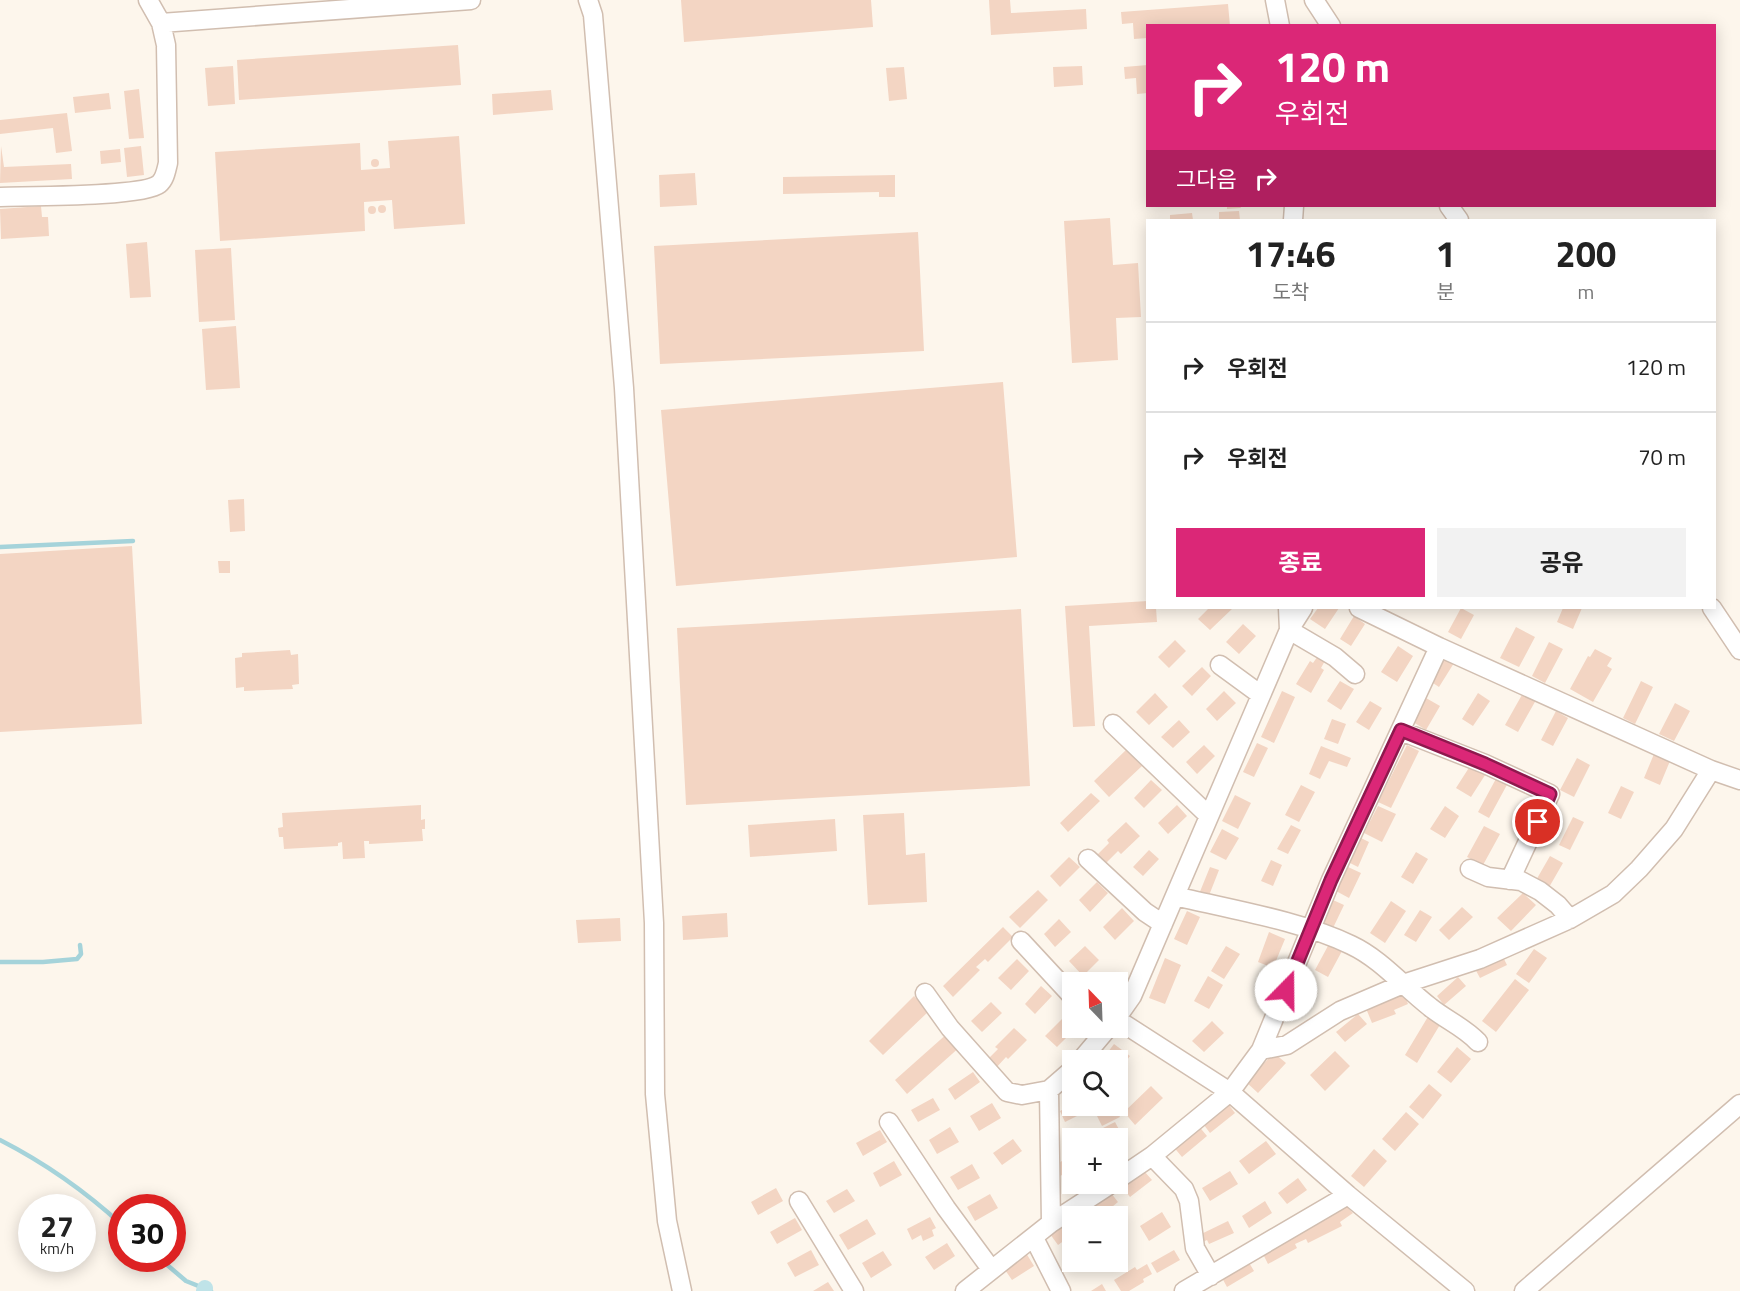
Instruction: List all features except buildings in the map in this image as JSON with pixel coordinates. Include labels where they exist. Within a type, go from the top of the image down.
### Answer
[{"type":"street","points":[[0,197],[124,193],[148,190],[159,184],[165,177],[168,163],[166,45],[161,23],[148,0]]},
{"type":"street","points":[[161,23],[471,0]]},
{"type":"street","points":[[588,0],[593,15],[624,388],[654,922],[655,1094],[668,1221],[682,1291]]},
{"type":"street","points":[[1275,0],[1280,24]]},
{"type":"street","points":[[1314,0],[1330,24]]},
{"type":"street","points":[[1288,609],[1289,630]]},
{"type":"street","points":[[1128,1001],[1289,630],[1302,609]]},
{"type":"street","points":[[1361,609],[1711,770],[1740,780]]},
{"type":"street","points":[[1713,609],[1740,650]]},
{"type":"street","points":[[1289,630],[1335,657],[1354,674]]},
{"type":"street","points":[[1128,1172],[1152,1156],[1230,1092],[1261,1050],[1331,880],[1439,646]]},
{"type":"street","points":[[1220,665],[1261,695]]},
{"type":"street","points":[[1113,724],[1209,816]]},
{"type":"street","points":[[1401,730],[1485,764],[1550,794],[1510,880]]},
{"type":"street","points":[[1261,1050],[1287,1045],[1340,1011],[1403,984],[1480,959],[1570,919],[1613,894],[1639,869],[1674,829],[1711,770]]},
{"type":"street","points":[[1088,859],[1144,912],[1163,924]]},
{"type":"street","points":[[1470,869],[1488,877],[1521,881],[1540,891],[1558,905],[1570,919]]},
{"type":"street","points":[[1175,896],[1311,930],[1352,945],[1386,969],[1431,1008],[1467,1031],[1478,1042]]},
{"type":"street","points":[[1021,941],[1062,985]]},
{"type":"street","points":[[925,993],[950,1028],[1007,1092],[1022,1095],[1049,1090],[1062,1079]]},
{"type":"street","points":[[1128,1034],[1230,1092],[1348,1195],[1465,1291]]},
{"type":"street","points":[[1089,1050],[1099,1038]]},
{"type":"street","points":[[1049,1090],[1051,1223]]},
{"type":"street","points":[[1524,1291],[1740,1104]]},
{"type":"street","points":[[889,1122],[946,1208],[991,1269]]},
{"type":"street","points":[[1152,1156],[1184,1189],[1189,1201],[1195,1248],[1211,1276]]},
{"type":"street","points":[[965,1291],[1051,1223],[1096,1194]]},
{"type":"street","points":[[1184,1291],[1348,1195]]},
{"type":"street","points":[[799,1201],[854,1291]]},
{"type":"street","points":[[1034,1238],[1061,1291]]},
{"type":"waterway","points":[[0,547],[133,541]]},
{"type":"waterway","points":[[0,962],[77,959],[81,954],[80,945]]},
{"type":"waterway","points":[[0,1140],[64,1178],[108,1213]]},
{"type":"waterway","points":[[175,1272],[186,1281],[211,1291]]},
{"type":"route","points":[[1286,990],[1331,880],[1401,730],[1442,749],[1485,764],[1550,794],[1538,822]]}]
